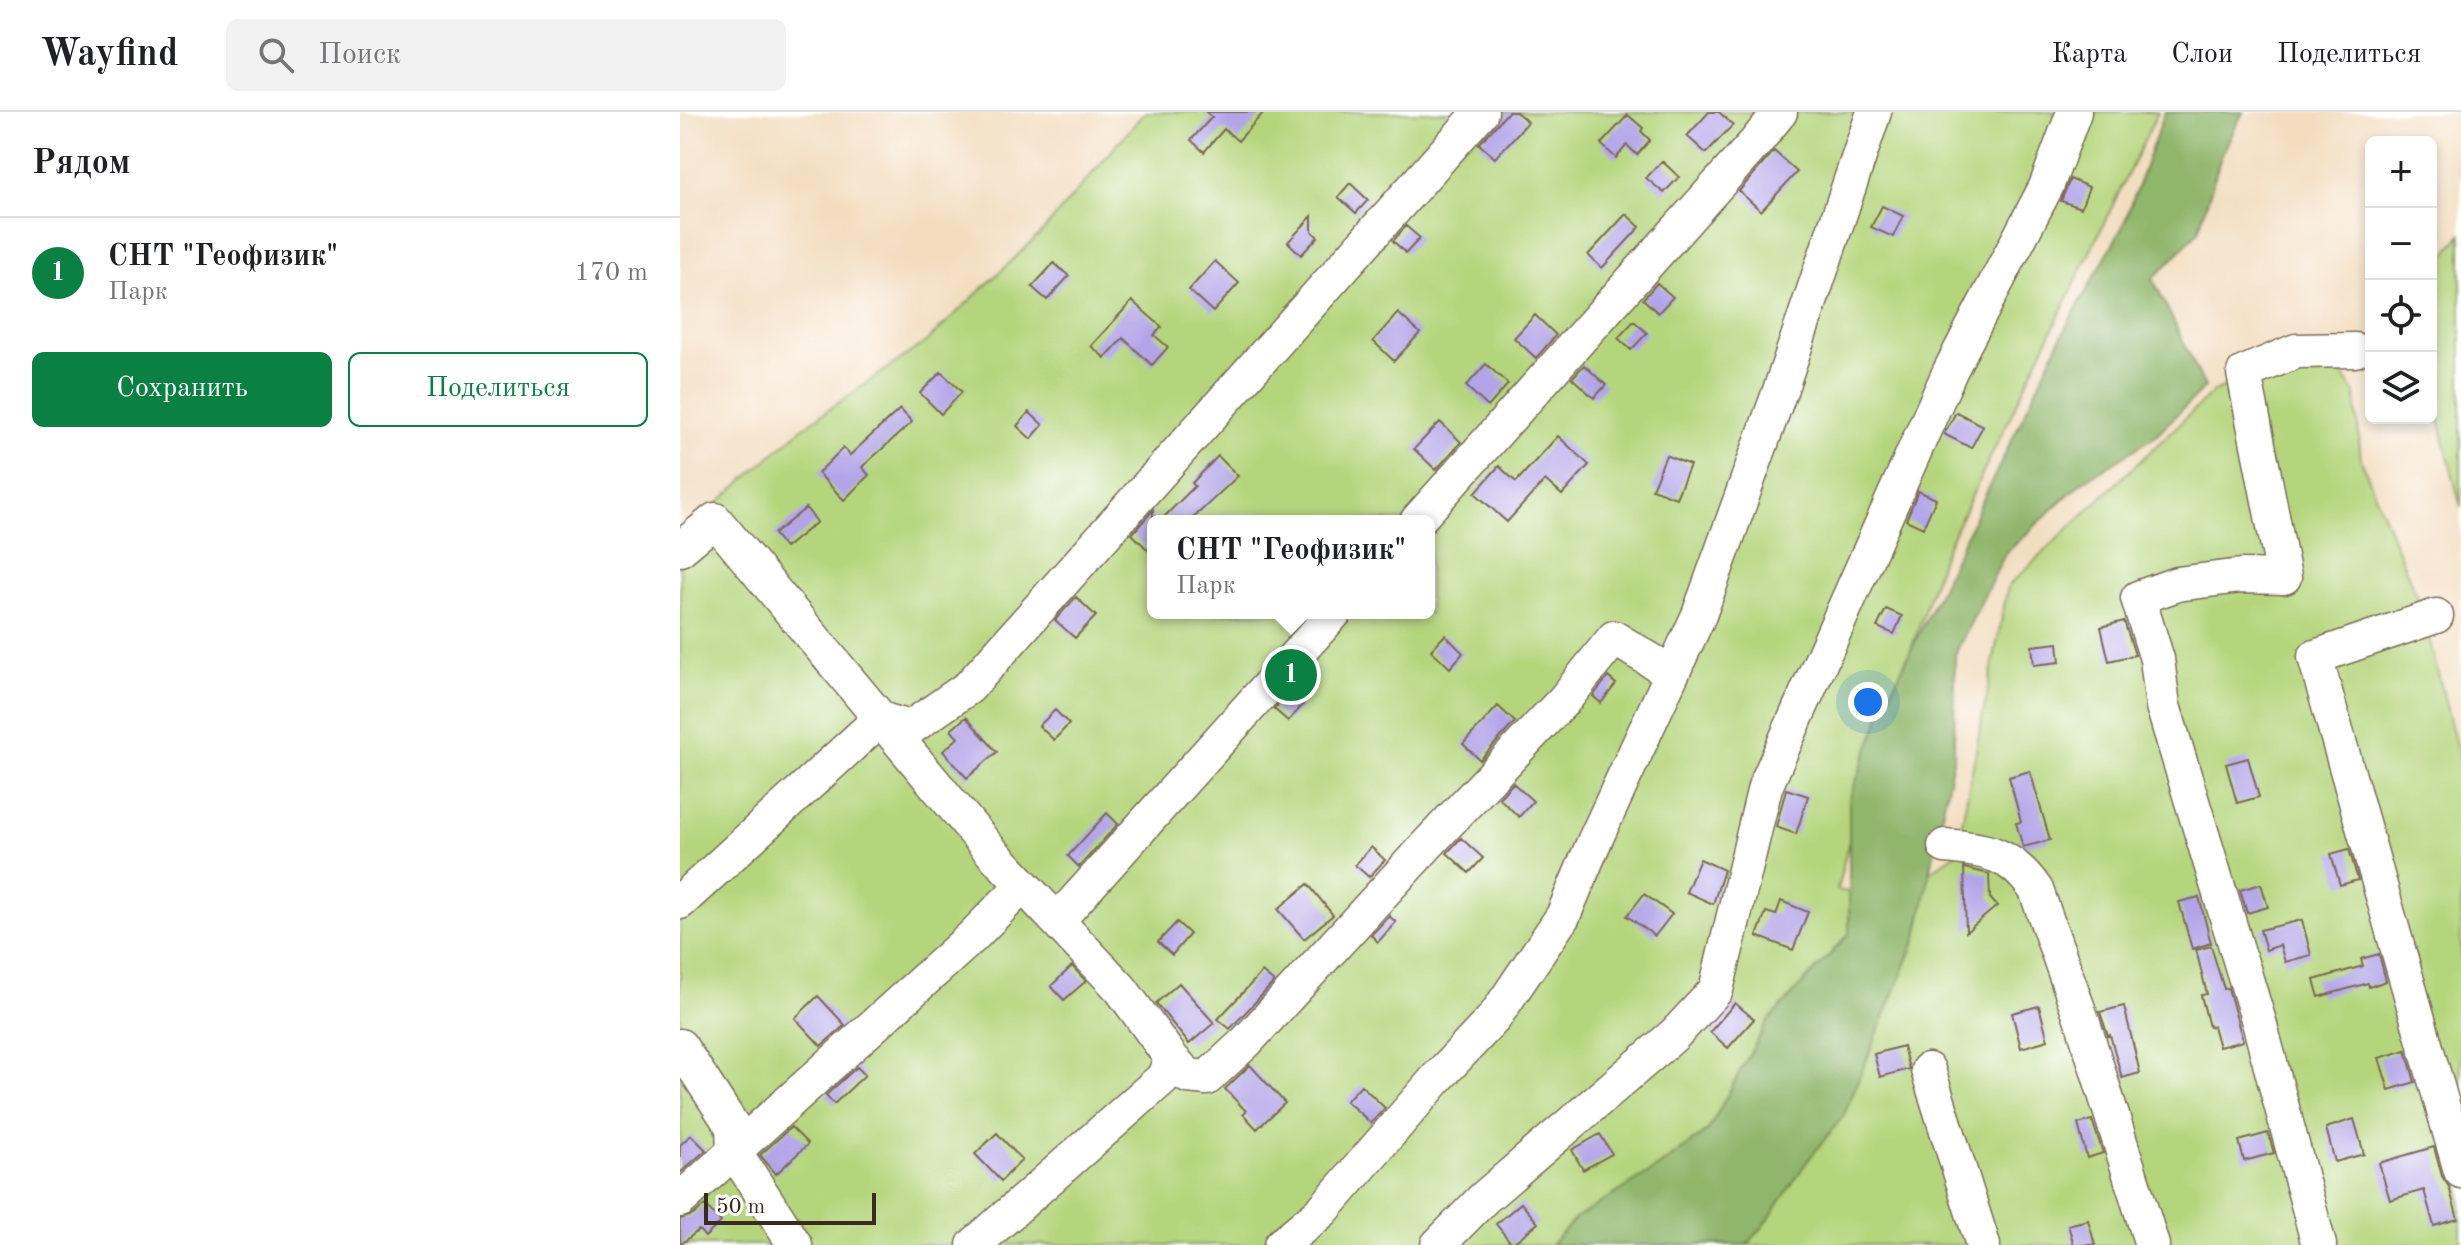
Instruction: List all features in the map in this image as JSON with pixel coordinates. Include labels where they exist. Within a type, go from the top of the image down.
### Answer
[{"type":"street","points":[[880,719],[910,728],[969,687],[1481,112]]},
{"type":"street","points":[[1422,515],[1780,112]]},
{"type":"street","points":[[1281,1245],[1322,1211],[1438,1077],[1494,1018],[1563,916],[1699,615],[1874,112]]},
{"type":"street","points":[[1438,1245],[1484,1198],[1674,1035],[1716,990],[1765,787],[1950,371],[2046,187],[2074,112]]},
{"type":"street","points":[[2319,1245],[2259,1022],[2163,706],[2157,659],[2138,598],[2177,584],[2241,576],[2284,577],[2244,373],[2296,351],[2355,350]]},
{"type":"street","points":[[680,549],[715,520],[990,850],[1121,989],[1188,1076],[1207,1078],[1246,1042],[1565,699],[1614,638],[1672,673]]},
{"type":"street","points":[[2436,616],[2315,657],[2461,1171]]},
{"type":"street","points":[[1057,921],[1329,619]]},
{"type":"street","points":[[680,902],[880,719]]},
{"type":"street","points":[[1945,846],[1988,850],[2023,871],[2036,890],[2084,1026],[2152,1245]]},
{"type":"street","points":[[680,1200],[972,937],[1023,885]]},
{"type":"street","points":[[680,1046],[733,1127],[734,1151],[795,1245]]},
{"type":"street","points":[[974,1245],[1163,1078],[1172,1059]]},
{"type":"street","points":[[1928,1070],[1983,1245]]},
{"type":"green space","points":[[1145,112],[2158,112],[1943,555],[1855,815],[1837,890],[1891,901],[1956,853],[2008,586],[2213,392],[2287,363],[2335,363],[2355,393],[2361,460],[2422,610],[2461,765],[2461,1245],[680,1245],[680,530],[705,515],[801,429],[927,341],[1043,231]]},
{"type":"green space","points":[[2165,112],[2243,112],[2221,156],[2198,232],[2153,279],[2205,387],[2154,437],[2082,482],[2005,554],[1955,654],[1954,755],[1917,937],[1844,1115],[1747,1245],[1551,1245],[1575,1219],[1657,1168],[1708,1130],[1768,1021],[1849,934],[1849,800],[1887,700],[2066,327],[2123,226]]},
{"type":"green space","points":[[2461,235],[2461,508],[2437,411],[2437,265]]},
{"type":"building","points":[[1206,112],[1264,112],[1238,141],[1224,129],[1204,152],[1191,140],[1212,117]]},
{"type":"building","points":[[1508,112],[1516,112],[1528,122],[1495,158],[1479,144]]},
{"type":"building","points":[[1709,112],[1719,112],[1733,125],[1706,153],[1687,136]]},
{"type":"building","points":[[1628,115],[1643,128],[1641,131],[1650,140],[1637,155],[1627,145],[1616,158],[1601,144]]},
{"type":"building","points":[[1774,151],[1797,172],[1761,211],[1739,191]]},
{"type":"building","points":[[1662,161],[1679,177],[1664,193],[1646,178]]},
{"type":"building","points":[[2070,179],[2089,187],[2081,208],[2061,201]]},
{"type":"building","points":[[1350,183],[1368,200],[1356,213],[1338,197]]},
{"type":"building","points":[[1882,206],[1903,216],[1893,237],[1871,227]]},
{"type":"building","points":[[1626,214],[1640,227],[1602,268],[1588,255]]},
{"type":"building","points":[[1312,216],[1312,231],[1318,237],[1301,255],[1288,242]]},
{"type":"building","points":[[1406,226],[1420,238],[1406,253],[1393,241]]},
{"type":"building","points":[[1215,261],[1239,283],[1213,312],[1189,290]]},
{"type":"building","points":[[1054,263],[1069,276],[1047,300],[1032,287]]},
{"type":"building","points":[[1657,283],[1673,297],[1658,313],[1643,299]]},
{"type":"building","points":[[1132,301],[1162,327],[1154,335],[1168,347],[1152,365],[1123,338],[1105,358],[1091,346]]},
{"type":"building","points":[[1398,313],[1420,333],[1394,361],[1373,341]]},
{"type":"building","points":[[1535,315],[1556,335],[1536,358],[1514,338]]},
{"type":"building","points":[[1634,321],[1647,333],[1631,350],[1618,338]]},
{"type":"building","points":[[1486,364],[1508,384],[1488,407],[1466,386]]},
{"type":"building","points":[[1584,365],[1606,385],[1594,398],[1572,378]]},
{"type":"building","points":[[941,372],[962,392],[941,414],[920,393]]},
{"type":"building","points":[[900,409],[912,422],[862,467],[869,475],[844,500],[818,473],[843,448],[850,455]]},
{"type":"building","points":[[1029,412],[1043,425],[1031,439],[1017,426]]},
{"type":"building","points":[[1956,412],[1983,426],[1971,448],[1944,434]]},
{"type":"building","points":[[1440,422],[1461,442],[1436,470],[1414,449]]},
{"type":"building","points":[[1558,436],[1589,465],[1562,495],[1545,480],[1507,522],[1475,493],[1499,466],[1516,482]]},
{"type":"building","points":[[1666,455],[1690,465],[1676,498],[1652,489]]},
{"type":"building","points":[[1218,456],[1238,476],[1196,515],[1166,515],[1195,486],[1192,483]]},
{"type":"building","points":[[1918,491],[1936,499],[1923,528],[1906,520]]},
{"type":"building","points":[[806,508],[817,522],[785,548],[774,534]]},
{"type":"building","points":[[1147,517],[1147,549],[1132,534]]},
{"type":"building","points":[[1076,597],[1096,616],[1075,638],[1055,620]]},
{"type":"building","points":[[1886,609],[1902,616],[1894,634],[1877,627]]},
{"type":"building","points":[[2124,621],[2135,655],[2109,661],[2101,627]]},
{"type":"building","points":[[1445,635],[1463,653],[1450,668],[1431,650]]},
{"type":"building","points":[[2058,643],[2060,662],[2034,665],[2032,646]]},
{"type":"building","points":[[1608,677],[1616,684],[1601,703],[1593,696]]},
{"type":"building","points":[[1290,692],[1303,705],[1288,721],[1274,709]]},
{"type":"building","points":[[1498,706],[1515,722],[1480,760],[1463,744]]},
{"type":"building","points":[[1055,710],[1069,724],[1054,740],[1039,726]]},
{"type":"building","points":[[966,717],[997,752],[967,778],[943,751],[958,738],[951,730]]},
{"type":"building","points":[[2248,758],[2259,797],[2237,803],[2226,764]]},
{"type":"building","points":[[2030,771],[2050,840],[2023,847],[2016,823],[2021,822],[2009,777]]},
{"type":"building","points":[[1513,783],[1533,801],[1519,817],[1499,798]]},
{"type":"building","points":[[1786,789],[1808,796],[1796,834],[1776,827]]},
{"type":"building","points":[[1107,813],[1118,824],[1079,867],[1068,856]]},
{"type":"building","points":[[1461,838],[1483,858],[1469,873],[1447,853]]},
{"type":"building","points":[[1371,847],[1385,860],[1369,877],[1355,865]]},
{"type":"building","points":[[2349,849],[2358,880],[2340,885],[2331,854]]},
{"type":"building","points":[[1700,859],[1724,870],[1713,904],[1686,892]]},
{"type":"building","points":[[1964,868],[1989,874],[1990,898],[1997,906],[1966,932]]},
{"type":"building","points":[[1308,884],[1333,915],[1304,939],[1278,909]]},
{"type":"building","points":[[2261,884],[2268,907],[2247,913],[2240,890]]},
{"type":"building","points":[[1644,894],[1672,914],[1655,936],[1627,916]]},
{"type":"building","points":[[2199,897],[2211,943],[2192,949],[2179,902]]},
{"type":"building","points":[[1781,901],[1808,912],[1793,950],[1757,936],[1766,912],[1776,915]]},
{"type":"building","points":[[1389,916],[1396,922],[1378,942],[1371,935]]},
{"type":"building","points":[[2302,920],[2311,955],[2285,962],[2280,945],[2266,950],[2260,930]]},
{"type":"building","points":[[1177,922],[1190,934],[1172,955],[1158,942]]},
{"type":"building","points":[[2211,946],[2224,989],[2228,988],[2243,1041],[2219,1047],[2213,1026],[2209,1027],[2201,995],[2207,994],[2196,950]]},
{"type":"building","points":[[2379,954],[2386,981],[2319,997],[2314,980],[2363,966],[2361,959]]},
{"type":"building","points":[[1072,966],[1086,981],[1064,1000],[1051,986]]},
{"type":"building","points":[[1262,972],[1274,982],[1230,1029],[1218,1019]]},
{"type":"building","points":[[1179,983],[1214,1023],[1189,1044],[1156,1003]]},
{"type":"building","points":[[818,996],[845,1025],[821,1046],[795,1018]]},
{"type":"building","points":[[1735,1003],[1754,1019],[1728,1048],[1710,1032]]},
{"type":"building","points":[[2039,1006],[2048,1040],[2021,1048],[2012,1013]]},
{"type":"building","points":[[2124,1006],[2140,1073],[2122,1078],[2100,1012]]},
{"type":"building","points":[[1903,1046],[1909,1069],[1880,1077],[1874,1054]]},
{"type":"building","points":[[2406,1050],[2415,1082],[2389,1090],[2379,1058]]},
{"type":"building","points":[[1250,1065],[1285,1103],[1257,1129],[1243,1114],[1246,1111],[1225,1089]]},
{"type":"building","points":[[857,1067],[865,1075],[834,1104],[826,1095]]},
{"type":"building","points":[[1361,1085],[1385,1108],[1371,1123],[1346,1101]]},
{"type":"building","points":[[2354,1119],[2364,1154],[2335,1162],[2326,1128]]},
{"type":"building","points":[[2092,1120],[2103,1153],[2087,1158],[2078,1124]]},
{"type":"building","points":[[791,1127],[808,1144],[776,1174],[760,1155]]},
{"type":"building","points":[[997,1133],[1022,1160],[1001,1181],[975,1154]]},
{"type":"building","points":[[2268,1133],[2274,1153],[2244,1161],[2239,1141]]},
{"type":"building","points":[[1600,1134],[1612,1154],[1583,1170],[1572,1150]]},
{"type":"building","points":[[691,1135],[706,1150],[680,1173],[680,1145]]},
{"type":"building","points":[[2434,1147],[2458,1219],[2434,1226],[2424,1190],[2390,1200],[2379,1163]]},
{"type":"building","points":[[1521,1203],[1538,1223],[1512,1244],[1496,1224]]},
{"type":"building","points":[[705,1205],[721,1222],[705,1237],[699,1230],[680,1245],[680,1219],[693,1215]]},
{"type":"building","points":[[2088,1220],[2095,1245],[2074,1245],[2068,1225]]},
{"type":"place","name":"СНТ \"Геофизик\"","points":[[1291,675]]}]
